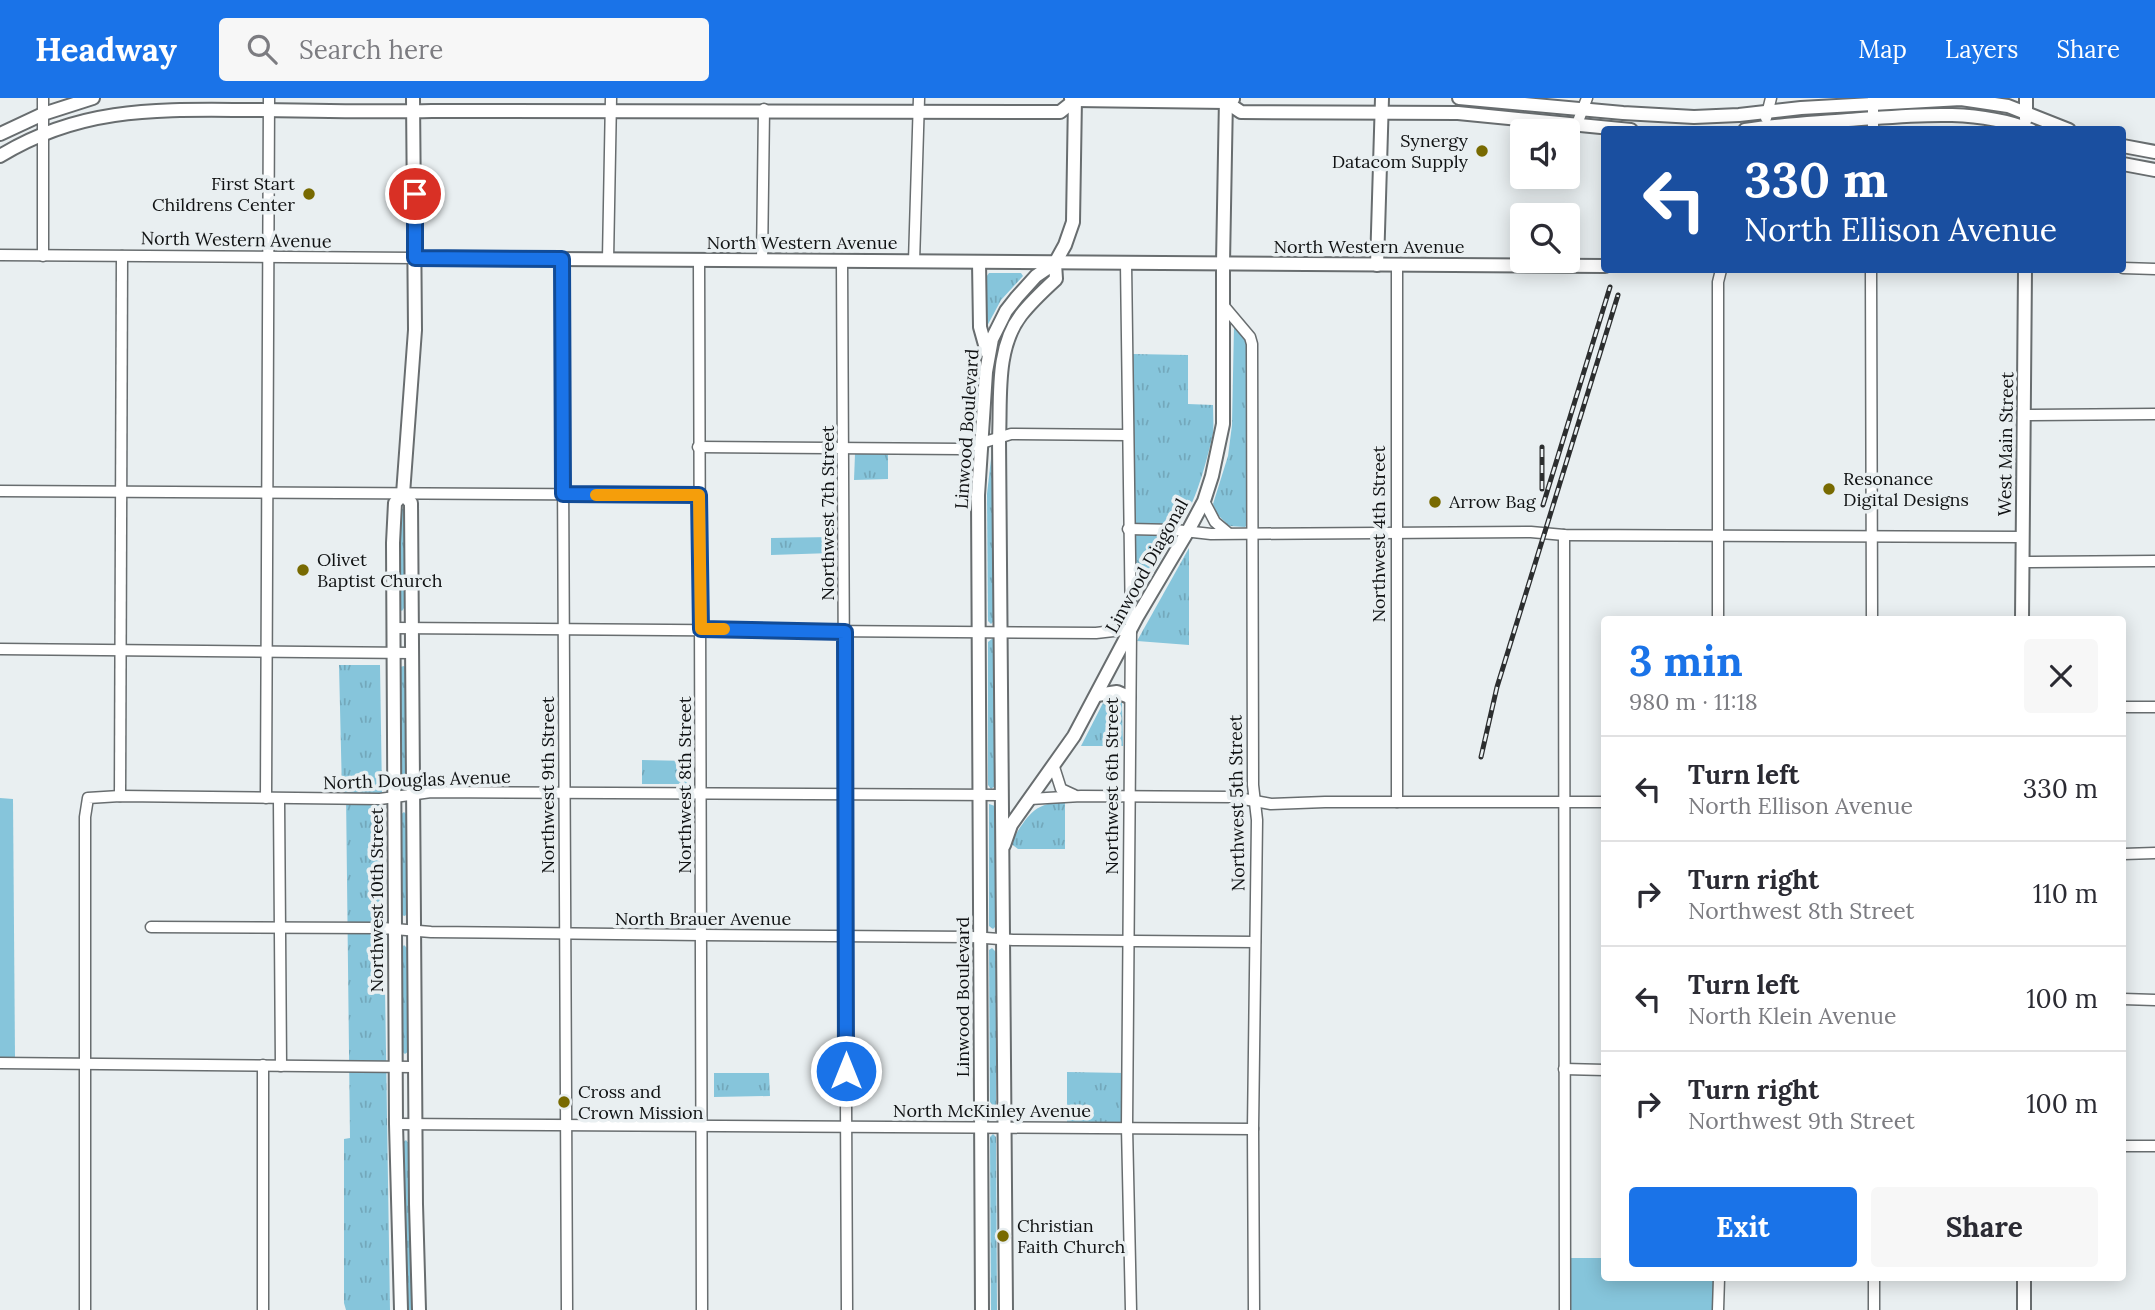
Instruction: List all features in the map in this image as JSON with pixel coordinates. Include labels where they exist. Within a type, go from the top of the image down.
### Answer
[{"type":"main road","points":[[0,134],[43,114],[93,98]]},
{"type":"main road","points":[[1377,265],[1382,98]]},
{"type":"main road","points":[[1459,98],[1585,104],[1694,117],[1740,115],[1873,101],[1981,99],[2026,112],[2059,126]]},
{"type":"main road","points":[[2026,98],[2027,126]]},
{"type":"main road","points":[[0,156],[43,135],[93,118],[131,111],[269,104],[611,103],[764,109],[919,104],[1060,112],[1073,99],[1229,99],[1241,112],[1458,113],[1523,119]]},
{"type":"main road","points":[[1055,263],[1073,222],[1073,99]]},
{"type":"main road","points":[[1223,263],[1229,99]]},
{"type":"main road","name":"Northwest 10th Street","points":[[401,1310],[396,1124],[393,628],[395,503],[403,494],[414,372],[414,105]]},
{"type":"main road","points":[[1818,126],[1873,124],[1944,115],[1982,117],[2016,126]]},
{"type":"main road","points":[[1580,124],[1601,127]]},
{"type":"main road","points":[[2126,147],[2155,152]]},
{"type":"main road","points":[[2126,165],[2155,170]]},
{"type":"main road","name":"North Western Avenue","points":[[415,258],[1601,266]]},
{"type":"main road","points":[[979,262],[980,327],[988,357]]},
{"type":"main road","name":"Linwood Boulevard","points":[[982,1310],[978,495],[981,445],[988,357],[992,339],[1006,311],[1036,276],[1055,263]]},
{"type":"main road","name":"Linwood Boulevard","points":[[1006,1310],[999,632],[999,439],[1002,368],[1007,343],[1021,314],[1056,279],[1055,263]]},
{"type":"main road","name":"Linwood Diagonal","points":[[1001,854],[1011,825],[1054,767],[1097,695],[1204,500],[1219,452],[1223,424],[1223,263]]},
{"type":"main road","name":"West Main Street","points":[[2022,616],[2025,273]]},
{"type":"main road","name":"Northwest 10th Street","points":[[403,494],[411,503],[415,1124],[419,1310]]},
{"type":"main road","points":[[1097,695],[1117,692],[1129,697]]},
{"type":"main road","points":[[2024,1281],[2024,1310]]},
{"type":"street","points":[[43,98],[43,256]]},
{"type":"street","points":[[1763,126],[1771,98]]},
{"type":"street","points":[[1873,101],[1873,124]]},
{"type":"street","points":[[608,260],[611,103]]},
{"type":"street","points":[[266,798],[269,104]]},
{"type":"street","points":[[914,262],[919,104]]},
{"type":"street","points":[[762,261],[764,109]]},
{"type":"street","name":"North Western Avenue","points":[[0,255],[415,258]]},
{"type":"street","points":[[120,796],[122,256]]},
{"type":"street","name":"Northwest 9th Street","points":[[562,259],[567,1310]]},
{"type":"street","name":"Northwest 8th Street","points":[[699,260],[702,1310]]},
{"type":"street","name":"Northwest 7th Street","points":[[842,261],[847,1310]]},
{"type":"street","name":"Northwest 6th Street","points":[[1126,263],[1131,629],[1127,1127],[1131,1310]]},
{"type":"street","name":"Northwest 4th Street","points":[[1397,265],[1397,802]]},
{"type":"street","points":[[2126,268],[2155,269]]},
{"type":"street","points":[[1718,616],[1718,282],[1720,273]]},
{"type":"street","points":[[1871,273],[1872,616]]},
{"type":"street","name":"Northwest 5th Street","points":[[1223,305],[1250,337],[1252,344],[1253,785],[1256,820],[1254,1310]]},
{"type":"street","points":[[2023,415],[2155,414]]},
{"type":"street","points":[[698,447],[962,449],[1011,434],[1127,435]]},
{"type":"street","points":[[0,491],[699,495]]},
{"type":"street","points":[[1204,500],[1215,522],[1227,532]]},
{"type":"street","points":[[1128,529],[1212,534],[1531,533],[2022,537]]},
{"type":"street","points":[[1564,535],[1565,1310]]},
{"type":"street","points":[[2022,562],[2155,561]]},
{"type":"street","points":[[393,628],[1096,633],[1131,629]]},
{"type":"street","points":[[0,649],[412,653]]},
{"type":"street","points":[[2126,707],[2155,707]]},
{"type":"street","points":[[1054,767],[1061,789],[1081,796]]},
{"type":"street","name":"North Douglas Avenue","points":[[85,1065],[85,817],[87,800],[96,796],[279,800],[380,799],[431,792],[1001,795]]},
{"type":"street","points":[[1030,799],[1081,796],[1233,797],[1271,804],[1601,802]]},
{"type":"street","points":[[279,800],[281,1066]]},
{"type":"street","points":[[2126,853],[2155,853]]},
{"type":"street","name":"North Brauer Avenue","points":[[151,927],[1255,942]]},
{"type":"street","points":[[2126,999],[2155,1000]]},
{"type":"street","points":[[0,1063],[415,1067]]},
{"type":"street","points":[[85,1065],[85,1310]]},
{"type":"street","points":[[263,1065],[263,1310]]},
{"type":"street","points":[[1564,1069],[1601,1070]]},
{"type":"street","name":"North McKinley Avenue","points":[[396,1124],[1253,1129]]},
{"type":"street","points":[[2126,1146],[2155,1146]]},
{"type":"street","points":[[1718,1281],[1718,1310]]},
{"type":"street","points":[[1874,1281],[1874,1310]]},
{"type":"green space","points":[[989,273],[1021,273],[1023,276],[1001,300],[986,328],[984,280]]},
{"type":"green space","points":[[1234,325],[1248,340],[1249,523],[1245,527],[1229,526],[1217,514],[1213,504],[1228,456],[1232,425]]},
{"type":"green space","points":[[1133,354],[1188,355],[1188,404],[1213,405],[1213,433],[1205,467],[1189,509],[1178,523],[1134,523]]},
{"type":"green space","points":[[992,450],[994,621],[991,624],[988,621],[987,494]]},
{"type":"green space","points":[[855,454],[888,454],[888,479],[854,480]]},
{"type":"green space","points":[[401,508],[405,510],[406,605],[402,611],[399,609]]},
{"type":"green space","points":[[1175,534],[1135,603],[1134,535],[1159,536]]},
{"type":"green space","points":[[832,537],[832,553],[771,555],[771,538]]},
{"type":"green space","points":[[1189,548],[1189,645],[1137,641]]},
{"type":"green space","points":[[993,638],[995,786],[991,789],[988,785],[988,642]]},
{"type":"green space","points":[[339,665],[380,665],[390,1310],[346,1310],[344,1303],[344,1139],[350,1138],[346,793],[342,792]]},
{"type":"green space","points":[[400,667],[407,669],[407,779],[403,781],[400,778]]},
{"type":"green space","points":[[1110,697],[1119,699],[1122,703],[1123,746],[1081,746],[1104,701]]},
{"type":"green space","points":[[642,760],[689,761],[689,784],[642,784]]},
{"type":"green space","points":[[0,798],[13,799],[15,1058],[0,1058]]},
{"type":"green space","points":[[1065,802],[1065,849],[1018,849],[1010,843],[1026,819],[1038,808]]},
{"type":"green space","points":[[989,804],[995,806],[996,926],[993,929],[989,926]]},
{"type":"green space","points":[[404,812],[407,815],[408,912],[405,916],[401,915],[400,815]]},
{"type":"green space","points":[[404,945],[408,949],[409,1051],[405,1054],[401,1051],[401,949]]},
{"type":"green space","points":[[992,948],[996,952],[994,1120],[990,1116],[989,950]]},
{"type":"green space","points":[[1067,1072],[1125,1073],[1123,1122],[1067,1122]]},
{"type":"green space","points":[[714,1073],[769,1073],[770,1096],[714,1097]]},
{"type":"green space","points":[[993,1134],[996,1137],[997,1310],[991,1310],[990,1137]]},
{"type":"green space","points":[[406,1140],[409,1144],[414,1310],[406,1310],[401,1144]]},
{"type":"green space","points":[[1570,1258],[1601,1258],[1601,1281],[1714,1281],[1714,1310],[1570,1310]]},
{"type":"railway","points":[[1543,505],[1610,287]]},
{"type":"railway","points":[[1481,757],[1497,687],[1618,295]]},
{"type":"railway","points":[[1542,447],[1542,489]]},
{"type":"slow traffic","points":[[596,495],[699,495],[701,629],[724,629]]},
{"type":"place","name":"Synergy Datacom Supply","points":[[1482,151]]},
{"type":"place","name":"First Start Childrens Center","points":[[309,194]]},
{"type":"place","name":"Resonance Digital Designs","points":[[1829,489]]},
{"type":"place","name":"Arrow Bag","points":[[1435,502]]},
{"type":"place","name":"Olivet Baptist Church","points":[[303,570]]},
{"type":"place","name":"Cross and Crown Mission","points":[[564,1102]]},
{"type":"place","name":"Christian Faith Church","points":[[1003,1236]]},
{"type":"route","points":[[415,194],[415,258],[562,259],[563,494],[699,495],[701,629],[845,632],[846,1071]]}]
